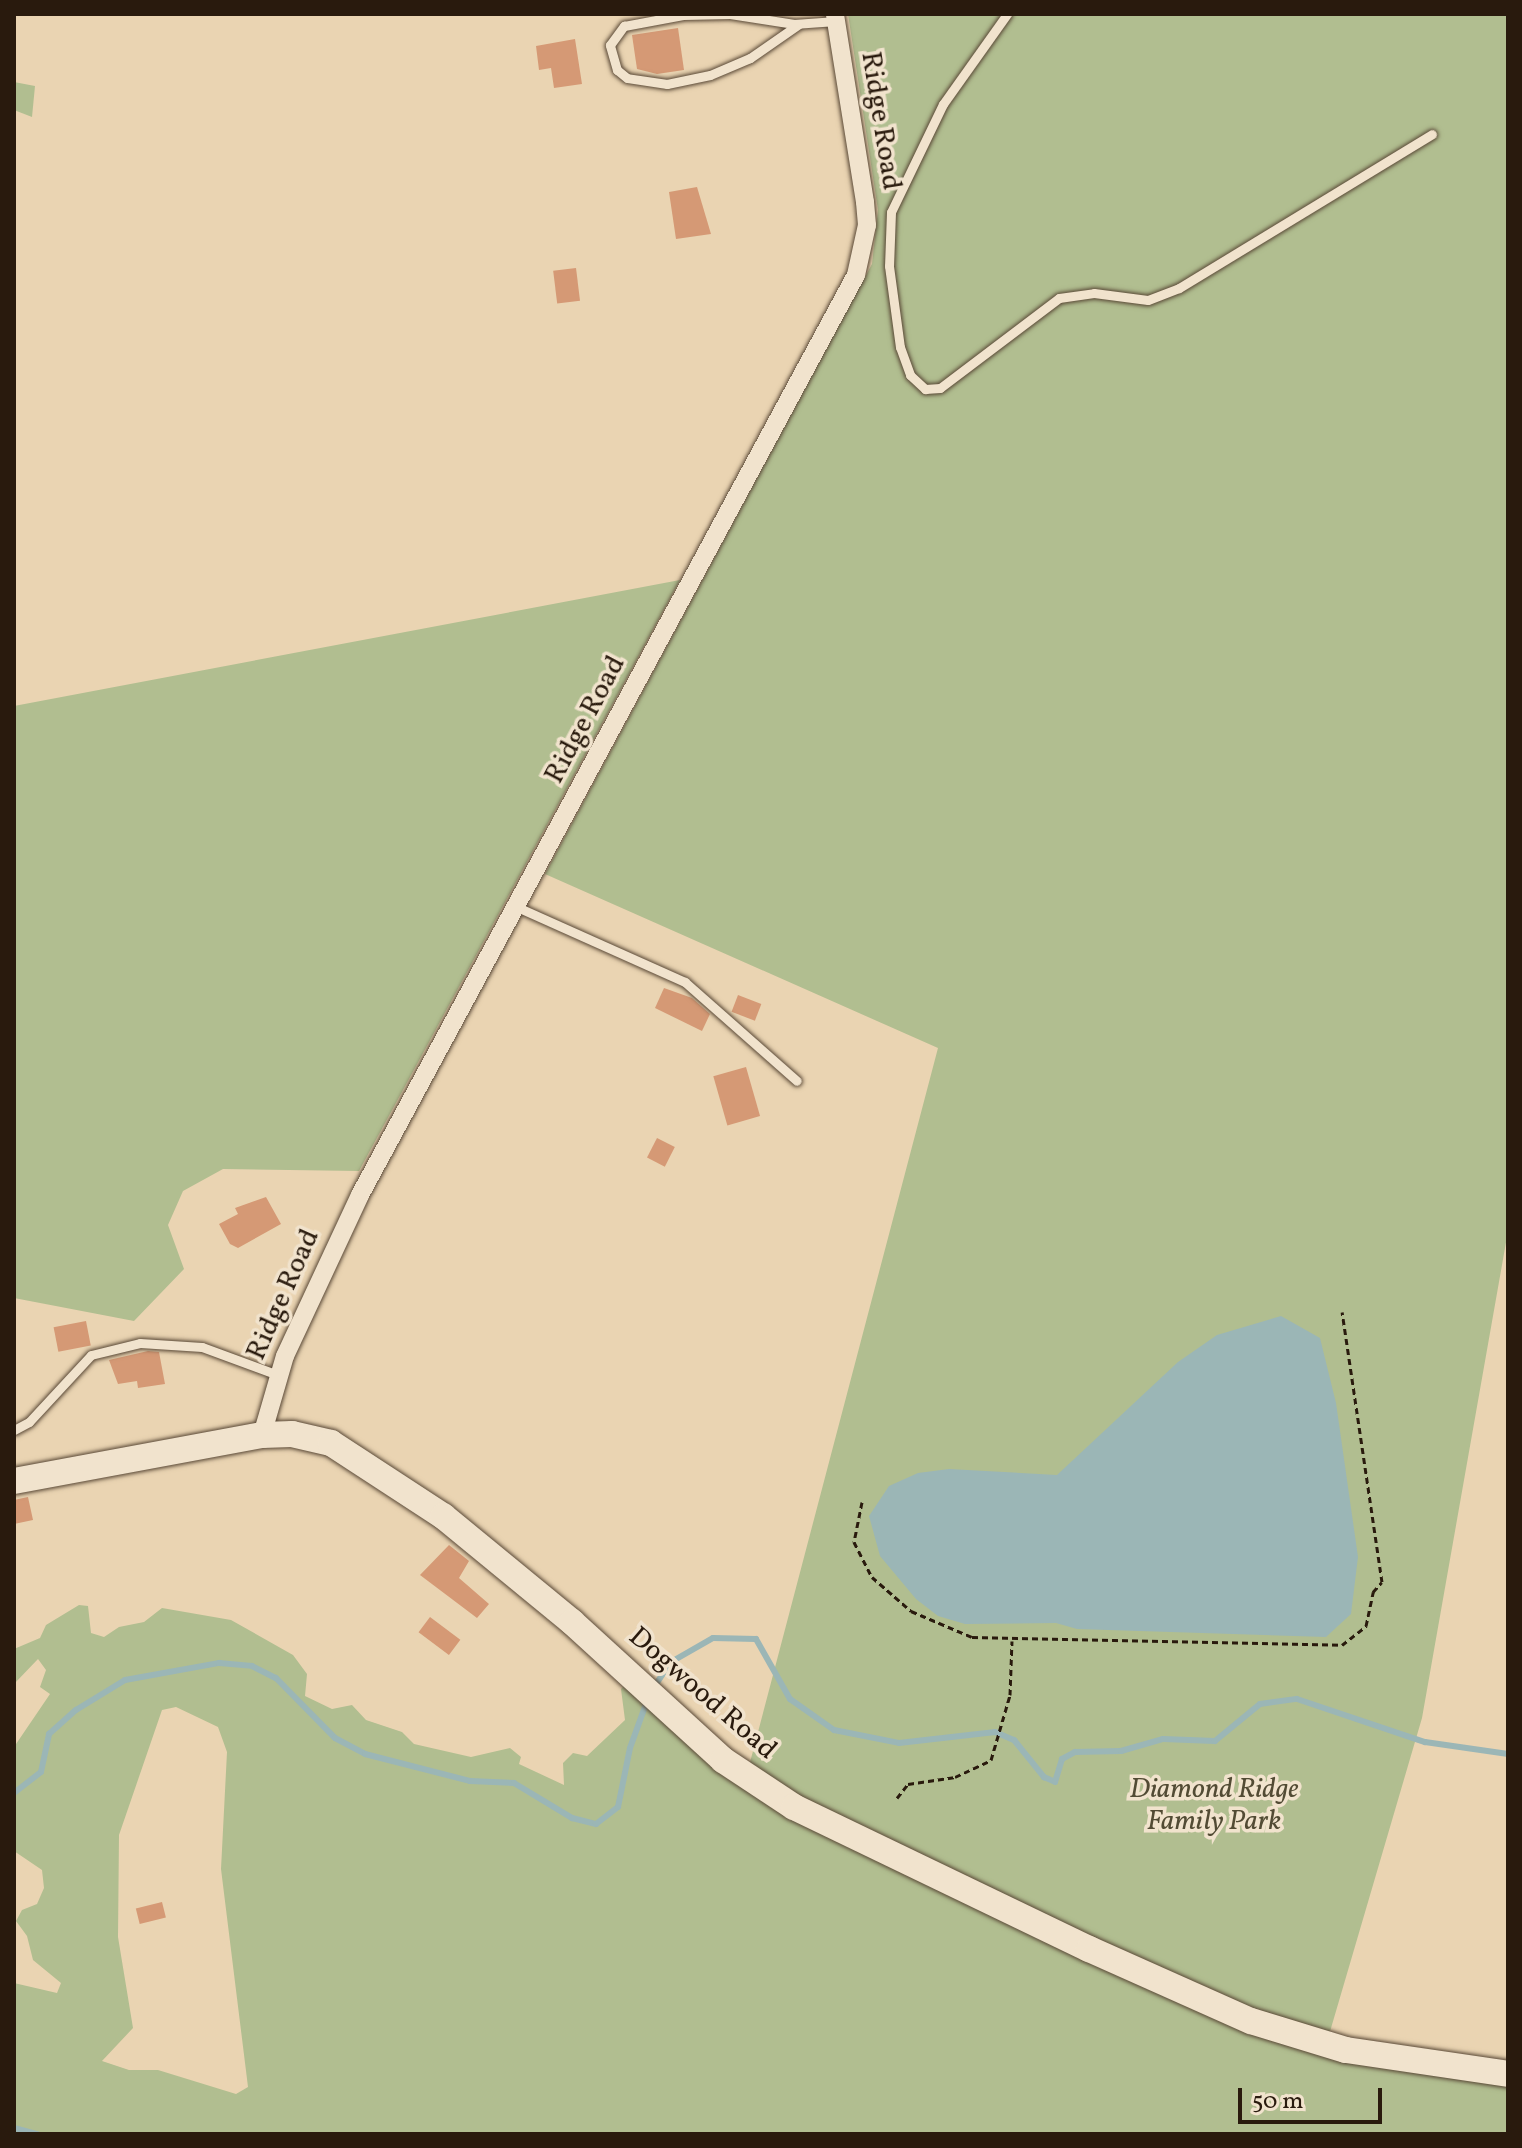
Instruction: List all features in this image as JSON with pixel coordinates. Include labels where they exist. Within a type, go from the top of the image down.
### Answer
[{"type":"street","name":"Ridge Road","points":[[262,1435],[278,1375],[360,1195],[856,275],[867,225],[835,18]]},
{"type":"street","name":"Dogwood Road","points":[[14,1481],[262,1435],[315,1438],[364,1460],[475,1542],[723,1760],[785,1802],[1184,1993],[1251,2021],[1346,2050],[1508,2074]]},
{"type":"lane","points":[[799,24],[750,58],[710,75],[667,84],[627,78],[617,70],[610,45],[624,26],[683,15],[730,14],[799,24],[835,18]]},
{"type":"lane","points":[[1007,14],[943,104],[891,212],[889,266],[900,347],[910,375],[925,389],[940,388],[1059,298],[1094,293],[1148,300],[1179,288],[1432,134]]},
{"type":"lane","points":[[517,907],[685,982],[797,1081]]},
{"type":"lane","points":[[14,1430],[29,1422],[91,1355],[140,1343],[202,1347],[278,1375]]},
{"type":"path","points":[[862,1502],[854,1542],[872,1577],[911,1611],[945,1629],[1012,1643],[1323,1647],[1357,1636],[1366,1626],[1373,1592],[1382,1582],[1342,1312]]},
{"type":"path","points":[[897,1798],[908,1784],[971,1772],[996,1752],[1012,1675],[1012,1643]]},
{"type":"green space","name":"Diamond Ridge Family Park","points":[[848,14],[1508,14],[1508,1231],[1422,1718],[1329,2035],[1258,2014],[1093,1942],[748,1770],[938,1048],[545,874],[872,264],[878,210]]},
{"type":"green space","points":[[14,82],[35,86],[32,117],[14,110]]},
{"type":"green space","points":[[680,580],[359,1171],[223,1169],[183,1191],[168,1225],[184,1269],[134,1321],[14,1298],[14,706]]},
{"type":"green space","points":[[79,1605],[88,1606],[91,1633],[104,1637],[119,1627],[144,1622],[162,1608],[231,1620],[293,1655],[307,1674],[305,1696],[332,1709],[352,1705],[366,1720],[402,1732],[414,1744],[471,1757],[510,1748],[521,1757],[519,1764],[564,1785],[563,1763],[573,1753],[587,1756],[625,1720],[621,1689],[625,1685],[723,1771],[1187,2005],[1508,2082],[1508,2134],[14,2134],[14,1983],[57,1993],[61,1983],[33,1960],[27,1936],[16,1921],[22,1910],[37,1904],[44,1888],[42,1870],[14,1851],[14,1747],[50,1694],[40,1687],[46,1670],[38,1659],[14,1684],[14,1649],[40,1638],[46,1625]],"holes":[[[176,1707],[218,1727],[227,1752],[221,1869],[248,2087],[236,2094],[158,2070],[129,2070],[102,2061],[133,2028],[118,1937],[119,1835],[162,1710]]]},
{"type":"water","points":[[1281,1316],[1320,1338],[1336,1403],[1358,1557],[1351,1614],[1326,1637],[1077,1629],[1056,1623],[965,1624],[938,1616],[916,1599],[880,1556],[869,1516],[889,1486],[918,1473],[949,1469],[1057,1475],[1178,1362],[1217,1335]]},
{"type":"building","points":[[678,28],[684,70],[657,74],[637,69],[632,35]]},
{"type":"building","points":[[575,39],[582,84],[554,88],[551,68],[539,70],[536,46]]},
{"type":"building","points":[[697,187],[711,234],[676,239],[669,192]]},
{"type":"building","points":[[576,268],[580,301],[557,304],[553,271]]},
{"type":"building","points":[[664,988],[692,998],[710,1014],[702,1031],[655,1008]]},
{"type":"building","points":[[738,995],[761,1004],[755,1021],[732,1012]]},
{"type":"building","points":[[746,1067],[760,1116],[727,1125],[713,1076]]},
{"type":"building","points":[[657,1138],[675,1147],[665,1167],[647,1158]]},
{"type":"building","points":[[266,1197],[281,1224],[238,1248],[230,1244],[219,1224],[238,1214],[235,1208]]},
{"type":"building","points":[[86,1321],[91,1346],[58,1352],[54,1327]]},
{"type":"building","points":[[148,1351],[159,1352],[165,1384],[138,1388],[137,1381],[118,1384],[109,1360]]},
{"type":"building","points":[[28,1497],[33,1520],[14,1524],[14,1500]]},
{"type":"building","points":[[449,1545],[469,1561],[459,1578],[489,1604],[477,1618],[420,1575]]},
{"type":"building","points":[[430,1617],[460,1640],[449,1655],[419,1632]]},
{"type":"building","points":[[162,1902],[166,1918],[140,1924],[136,1909]]},
{"type":"waterway","points":[[654,1687],[671,1662],[713,1638],[756,1639],[790,1699],[834,1730],[899,1743],[995,1732],[1014,1740],[1044,1777],[1055,1782],[1062,1759],[1075,1752],[1121,1751],[1163,1739],[1215,1741],[1260,1704],[1297,1699],[1425,1742],[1508,1754]]},
{"type":"waterway","points":[[14,1793],[41,1772],[49,1734],[76,1710],[125,1680],[219,1663],[252,1666],[276,1678],[335,1738],[365,1754],[470,1781],[514,1783],[572,1818],[596,1824],[618,1807],[630,1748],[647,1701]]},
{"type":"waterway","points":[[14,2128],[37,2134]]}]
